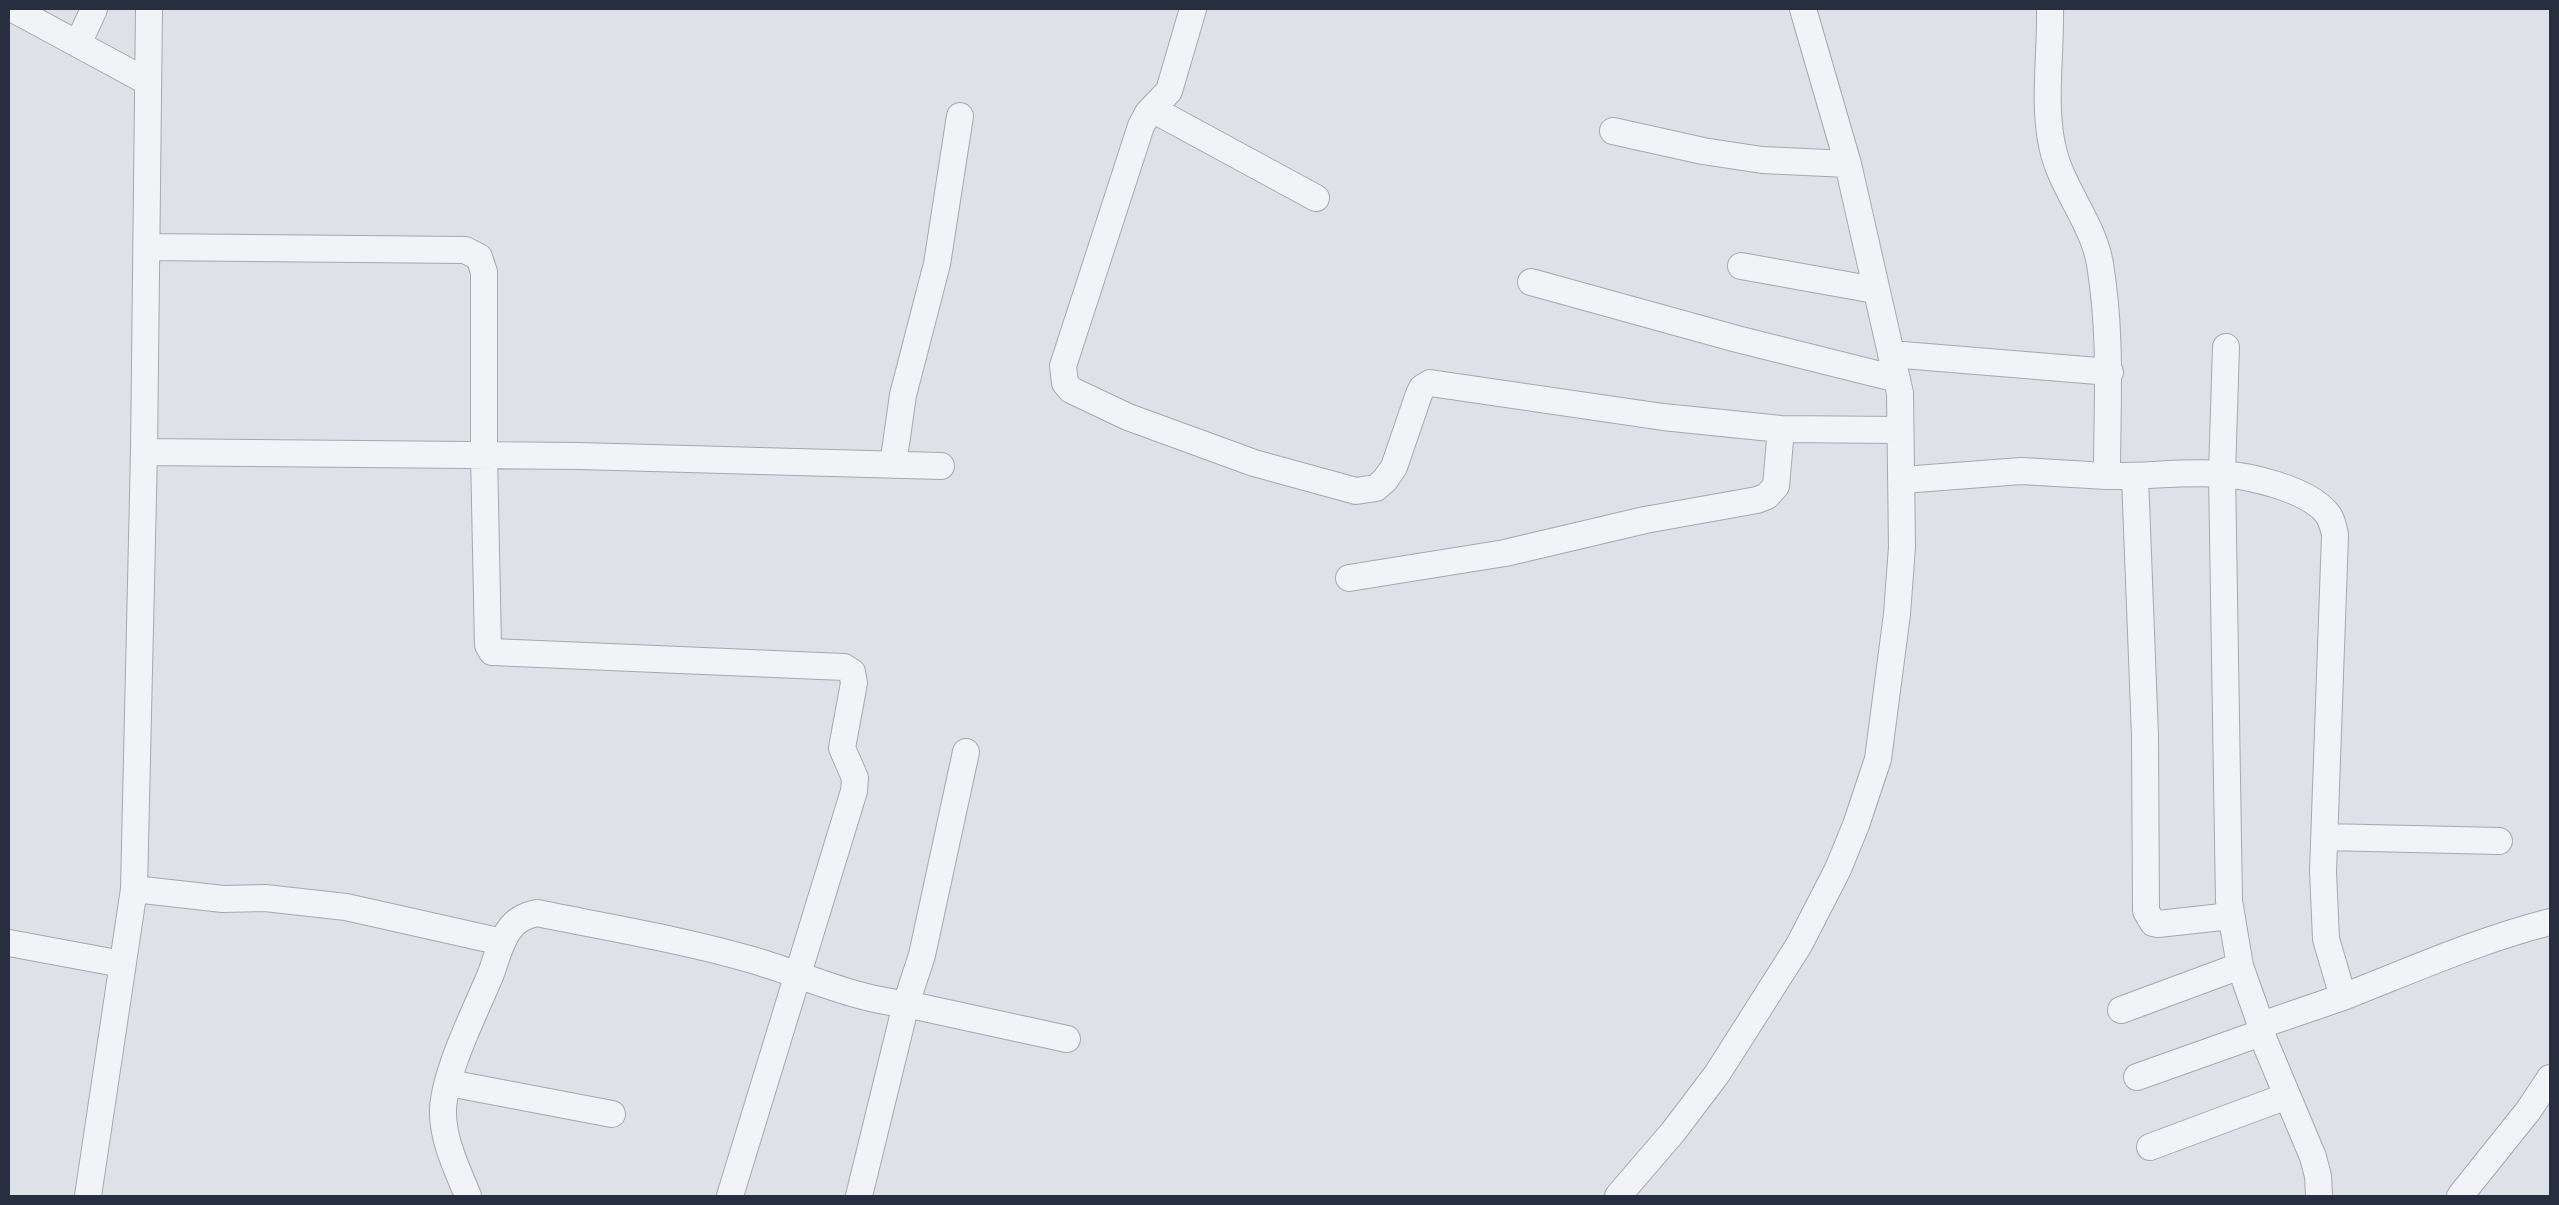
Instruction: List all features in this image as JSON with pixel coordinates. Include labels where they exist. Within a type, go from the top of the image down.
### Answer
[{"type":"street","points":[[13,9],[148,82]]},
{"type":"street","points":[[78,44],[94,9]]},
{"type":"street","points":[[88,1196],[134,889],[144,452],[149,9]]},
{"type":"street","points":[[1193,9],[1170,86],[1165,97],[1152,109],[1141,126],[1063,366],[1065,383],[1071,390],[1128,417],[1254,463],[1356,491],[1376,488],[1385,480],[1394,467],[1419,394],[1422,388],[1430,383],[1653,416],[1781,429],[1899,430]]},
{"type":"street","points":[[1618,1196],[1673,1132],[1717,1074],[1799,946],[1838,869],[1856,825],[1878,759],[1899,595],[1903,480],[1899,430],[1901,409],[1894,367],[1875,290],[1848,164],[1804,9]]},
{"type":"street","points":[[2050,9],[2048,116],[2052,145],[2059,168],[2086,224],[2100,262],[2106,308],[2110,372],[2107,476]]},
{"type":"street","points":[[1152,109],[1316,198]]},
{"type":"street","points":[[893,464],[903,395],[937,264],[960,116]]},
{"type":"street","points":[[1613,131],[1703,151],[1762,160],[1848,164]]},
{"type":"street","points":[[147,246],[465,250],[474,254],[482,264],[484,272],[484,455],[488,645],[492,652],[844,667],[852,672],[854,683],[842,748],[854,778],[854,791],[730,1196]]},
{"type":"street","points":[[1741,266],[1875,290]]},
{"type":"street","points":[[1531,282],[1737,340],[1894,367],[2110,372]]},
{"type":"street","points":[[2226,347],[2222,474],[2227,832],[2231,916],[2240,966],[2262,1030],[2312,1157],[2318,1176],[2319,1196]]},
{"type":"street","points":[[1349,578],[1505,553],[1645,520],[1757,500],[1767,496],[1776,486],[1781,429]]},
{"type":"street","points":[[144,452],[484,455],[941,466]]},
{"type":"street","points":[[1903,480],[2013,471],[2135,477],[2222,474],[2244,477],[2295,493],[2325,511],[2333,522],[2334,535],[2323,871],[2326,939],[2343,997]]},
{"type":"street","points":[[2135,477],[2145,736],[2146,911],[2153,923],[2158,924],[2231,916]]},
{"type":"street","points":[[859,1196],[894,1003],[922,955],[966,752]]},
{"type":"street","points":[[2325,837],[2499,841]]},
{"type":"street","points":[[134,889],[223,899],[265,898],[346,907],[502,942]]},
{"type":"street","points":[[468,1196],[447,1140],[444,1122],[445,1096],[468,1026],[502,942],[515,922],[524,916],[537,912],[694,946],[797,974],[850,993],[1067,1039]]},
{"type":"street","points":[[2137,1077],[2262,1030],[2270,1022],[2343,997],[2460,950],[2510,932],[2550,922]]},
{"type":"street","points":[[9,943],[122,964]]},
{"type":"street","points":[[2121,1010],[2240,966]]},
{"type":"street","points":[[2460,1196],[2528,1111],[2550,1078]]},
{"type":"street","points":[[449,1083],[612,1114]]},
{"type":"street","points":[[2150,1147],[2287,1096]]}]
